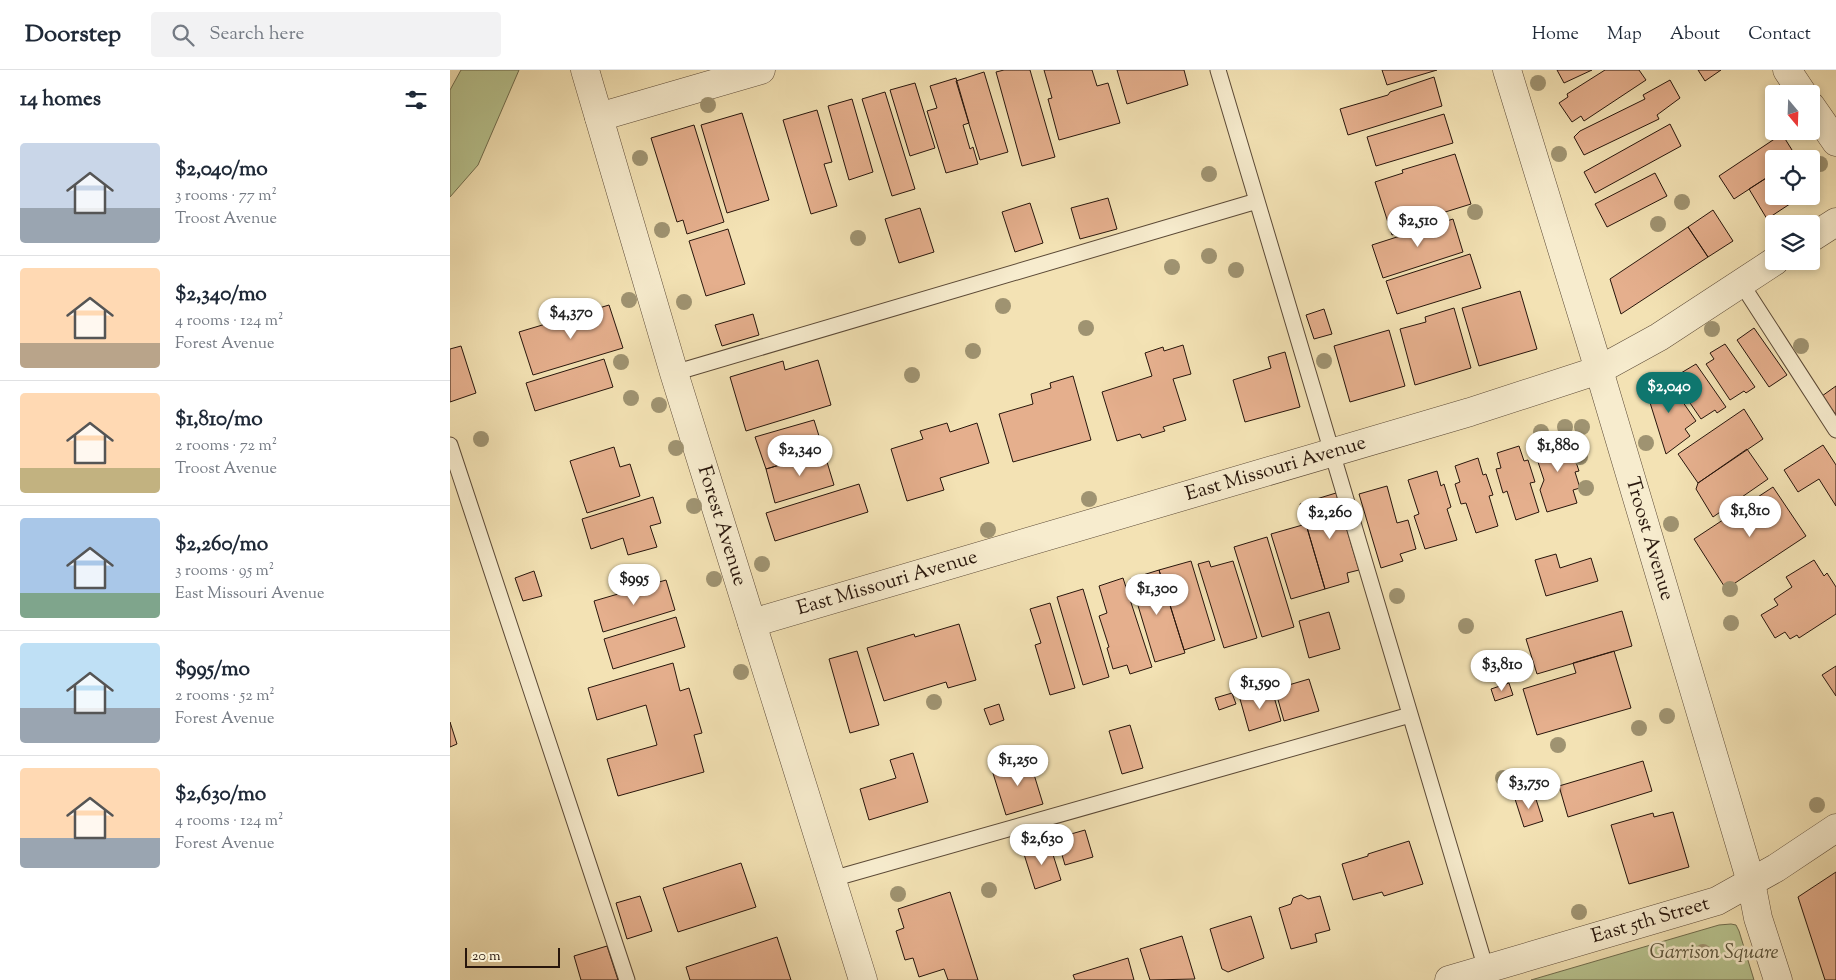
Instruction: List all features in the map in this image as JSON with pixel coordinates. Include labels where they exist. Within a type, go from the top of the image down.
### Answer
[{"type":"street","name":"Forest Avenue","points":[[585,70],[674,373],[863,980]]},
{"type":"street","points":[[599,117],[761,70]]},
{"type":"street","name":"Troost Avenue","points":[[1506,70],[1598,370],[1751,882],[1758,918],[1778,980]]},
{"type":"street","points":[[1787,70],[1797,85]]},
{"type":"street","points":[[1820,119],[1836,142]]},
{"type":"street","points":[[1820,232],[1836,222]]},
{"type":"street","name":"East Missouri Avenue","points":[[752,623],[1470,412],[1598,370],[1659,337],[1765,267]]},
{"type":"street","name":"East 5th Street","points":[[1449,980],[1717,901],[1776,868],[1836,828]]},
{"type":"lane","points":[[1218,70],[1486,969]]},
{"type":"lane","points":[[674,373],[1257,201]]},
{"type":"lane","points":[[1741,283],[1836,430]]},
{"type":"lane","points":[[450,445],[627,980]]},
{"type":"lane","points":[[832,879],[1410,715]]},
{"type":"green space","points":[[461,70],[519,70],[478,165],[450,197],[450,90]]},
{"type":"green space","name":"Garrison Square","points":[[1719,925],[1736,925],[1739,931],[1754,980],[1531,980]]},
{"type":"building","points":[[1004,70],[1030,70],[1055,157],[1022,166],[996,72]]},
{"type":"building","points":[[1044,70],[1092,70],[1097,86],[1108,83],[1120,123],[1059,140],[1048,99],[1052,98]]},
{"type":"building","points":[[1117,70],[1184,70],[1188,85],[1127,104]]},
{"type":"building","points":[[1382,70],[1437,70],[1387,85]]},
{"type":"building","points":[[1557,70],[1592,70],[1564,83]]},
{"type":"building","points":[[1605,70],[1639,70],[1646,80],[1584,121],[1581,116],[1572,122],[1559,103],[1568,97],[1567,94]]},
{"type":"building","points":[[1698,70],[1721,70],[1705,81]]},
{"type":"building","points":[[984,72],[1008,152],[980,160],[956,81]]},
{"type":"building","points":[[1434,77],[1442,106],[1348,135],[1340,109],[1388,95],[1390,92]]},
{"type":"building","points":[[956,78],[969,123],[963,125],[970,149],[973,147],[978,164],[946,173],[927,111],[937,108],[930,86]]},
{"type":"building","points":[[1670,80],[1680,98],[1657,115],[1659,119],[1584,155],[1574,137],[1580,131],[1645,99],[1643,95]]},
{"type":"building","points":[[915,83],[935,148],[910,156],[890,90]]},
{"type":"building","points":[[885,92],[915,189],[892,196],[862,99]]},
{"type":"building","points":[[852,99],[873,172],[849,180],[828,106]]},
{"type":"building","points":[[817,110],[832,162],[824,164],[837,206],[811,214],[783,120]]},
{"type":"building","points":[[742,113],[769,200],[727,213],[701,125]]},
{"type":"building","points":[[1444,114],[1453,143],[1376,166],[1367,137]]},
{"type":"building","points":[[1670,124],[1681,146],[1595,193],[1584,172]]},
{"type":"building","points":[[694,125],[724,222],[687,234],[683,220],[677,222],[651,138]]},
{"type":"building","points":[[1773,140],[1786,140],[1792,150],[1765,150],[1765,179],[1734,199],[1719,176]]},
{"type":"building","points":[[1455,154],[1471,204],[1426,218],[1428,223],[1392,235],[1375,182],[1403,173],[1402,170]]},
{"type":"building","points":[[1655,173],[1667,196],[1607,227],[1595,204]]},
{"type":"building","points":[[1765,179],[1765,205],[1788,205],[1773,215],[1765,216],[1749,189]]},
{"type":"building","points":[[1108,198],[1117,229],[1080,239],[1071,208]]},
{"type":"building","points":[[1030,203],[1043,243],[1015,252],[1002,212]]},
{"type":"building","points":[[920,208],[934,252],[899,263],[885,219]]},
{"type":"building","points":[[1713,210],[1733,241],[1708,257],[1688,227]]},
{"type":"building","points":[[1453,219],[1463,252],[1383,278],[1372,245]]},
{"type":"building","points":[[1688,227],[1708,257],[1621,314],[1610,279]]},
{"type":"building","points":[[728,229],[745,284],[706,296],[689,241]]},
{"type":"building","points":[[1470,254],[1481,288],[1397,314],[1386,281]]},
{"type":"building","points":[[1520,291],[1537,349],[1479,366],[1462,308]]},
{"type":"building","points":[[609,305],[623,348],[533,375],[519,332]]},
{"type":"building","points":[[1454,308],[1471,368],[1415,385],[1400,329],[1426,322],[1425,317]]},
{"type":"building","points":[[1324,309],[1332,334],[1314,339],[1306,315]]},
{"type":"building","points":[[753,314],[759,335],[722,346],[715,325]]},
{"type":"building","points":[[1754,328],[1787,375],[1769,387],[1737,340]]},
{"type":"building","points":[[1389,330],[1405,386],[1350,402],[1334,346]]},
{"type":"building","points":[[1725,344],[1755,387],[1746,393],[1744,391],[1730,400],[1706,364],[1714,359],[1710,353]]},
{"type":"building","points":[[1183,345],[1191,374],[1173,379],[1186,420],[1163,427],[1165,431],[1142,438],[1140,434],[1117,441],[1102,392],[1152,376],[1145,353],[1163,347],[1164,351]]},
{"type":"building","points":[[461,346],[476,393],[450,402],[450,349]]},
{"type":"building","points":[[1285,352],[1300,407],[1245,422],[1233,380],[1271,368],[1268,357]]},
{"type":"building","points":[[604,359],[613,387],[535,411],[526,383]]},
{"type":"building","points":[[818,360],[831,405],[746,431],[730,377],[783,361],[785,370]]},
{"type":"building","points":[[1696,364],[1726,407],[1717,413],[1715,410],[1701,419],[1677,384],[1685,379],[1681,373]]},
{"type":"building","points":[[1664,375],[1696,421],[1685,429],[1690,436],[1666,454],[1647,393],[1651,384]]},
{"type":"building","points":[[1073,376],[1091,440],[1013,462],[999,414],[1033,404],[1031,394],[1051,388],[1050,383]]},
{"type":"building","points":[[1836,386],[1836,415],[1822,396]]},
{"type":"building","points":[[1744,409],[1763,439],[1698,483],[1678,454]]},
{"type":"building","points":[[814,420],[824,452],[766,469],[755,437]]},
{"type":"building","points":[[947,423],[950,432],[977,423],[989,463],[940,478],[944,490],[907,501],[891,449],[923,439],[920,431]]},
{"type":"building","points":[[1561,433],[1566,448],[1571,447],[1579,471],[1575,472],[1580,488],[1573,490],[1577,503],[1547,512],[1540,490],[1544,480],[1537,459],[1544,456],[1539,440]]},
{"type":"building","points":[[1823,445],[1836,465],[1836,506],[1819,479],[1798,492],[1784,470]]},
{"type":"building","points":[[1519,446],[1524,461],[1528,460],[1535,482],[1530,483],[1539,512],[1516,520],[1507,491],[1503,493],[1496,469],[1501,468],[1497,453]]},
{"type":"building","points":[[614,447],[620,467],[630,464],[640,496],[587,513],[570,461]]},
{"type":"building","points":[[1747,449],[1768,479],[1713,517],[1696,489],[1698,483]]},
{"type":"building","points":[[824,452],[834,485],[775,503],[766,469]]},
{"type":"building","points":[[1478,458],[1483,475],[1486,474],[1493,495],[1489,496],[1498,526],[1476,533],[1466,503],[1461,504],[1455,484],[1460,482],[1455,466]]},
{"type":"building","points":[[1437,471],[1441,486],[1444,484],[1451,507],[1447,509],[1457,540],[1425,549],[1414,516],[1419,514],[1408,480]]},
{"type":"building","points":[[859,484],[868,512],[775,541],[766,513]]},
{"type":"building","points":[[1387,486],[1397,523],[1408,520],[1416,549],[1400,554],[1403,561],[1381,568],[1359,494]]},
{"type":"building","points":[[1773,487],[1806,536],[1726,589],[1694,539]]},
{"type":"building","points":[[1336,493],[1359,570],[1347,573],[1349,582],[1325,589],[1300,504]]},
{"type":"building","points":[[653,497],[661,523],[650,526],[657,547],[628,555],[623,538],[591,549],[582,519]]},
{"type":"building","points":[[1306,524],[1325,589],[1291,599],[1271,534]]},
{"type":"building","points":[[1267,537],[1294,627],[1262,637],[1234,547]]},
{"type":"building","points":[[1556,554],[1560,568],[1591,558],[1598,581],[1546,596],[1535,560]]},
{"type":"building","points":[[1814,560],[1824,576],[1827,573],[1836,587],[1836,614],[1799,638],[1797,635],[1790,639],[1785,632],[1775,638],[1761,615],[1778,605],[1774,599],[1792,587],[1786,577]]},
{"type":"building","points":[[1191,561],[1215,640],[1184,650],[1159,570]]},
{"type":"building","points":[[1209,561],[1211,567],[1233,561],[1257,638],[1224,648],[1198,564]]},
{"type":"building","points":[[1159,570],[1185,653],[1155,662],[1130,579]]},
{"type":"building","points":[[534,571],[542,596],[523,601],[515,578]]},
{"type":"building","points":[[1123,578],[1152,667],[1130,674],[1127,665],[1113,669],[1107,648],[1109,647],[1099,616],[1107,613],[1099,586]]},
{"type":"building","points":[[666,580],[675,610],[603,632],[594,601]]},
{"type":"building","points":[[1083,589],[1109,677],[1083,685],[1057,597]]},
{"type":"building","points":[[1050,603],[1075,688],[1050,695],[1035,645],[1041,643],[1030,609]]},
{"type":"building","points":[[1622,611],[1632,646],[1537,674],[1526,639]]},
{"type":"building","points":[[1329,612],[1340,649],[1309,658],[1299,621]]},
{"type":"building","points":[[676,617],[685,647],[613,669],[604,639]]},
{"type":"building","points":[[959,624],[976,680],[948,688],[946,682],[884,701],[867,648],[914,634],[915,637]]},
{"type":"building","points":[[857,651],[879,725],[850,733],[829,659]]},
{"type":"building","points":[[1614,651],[1631,708],[1537,735],[1523,689],[1576,673],[1573,663]]},
{"type":"building","points":[[673,663],[680,691],[689,688],[702,733],[694,735],[704,772],[618,796],[607,759],[657,745],[646,705],[597,720],[588,688]]},
{"type":"building","points":[[1836,666],[1836,696],[1822,675]]},
{"type":"building","points":[[1309,679],[1319,711],[1284,721],[1275,689]]},
{"type":"building","points":[[1509,683],[1513,695],[1495,701],[1491,689]]},
{"type":"building","points":[[1272,690],[1281,721],[1249,731],[1240,699]]},
{"type":"building","points":[[1232,693],[1236,704],[1219,710],[1215,698]]},
{"type":"building","points":[[999,704],[1004,720],[990,725],[984,709]]},
{"type":"building","points":[[450,722],[457,744],[450,747]]},
{"type":"building","points":[[1130,725],[1143,768],[1122,774],[1109,731]]},
{"type":"building","points":[[913,753],[928,802],[869,820],[860,789],[896,778],[890,760]]},
{"type":"building","points":[[1029,758],[1043,804],[1006,815],[992,770]]},
{"type":"building","points":[[1643,761],[1652,791],[1568,817],[1559,786]]},
{"type":"building","points":[[1534,793],[1543,821],[1524,827],[1515,799]]},
{"type":"building","points":[[1673,812],[1689,867],[1629,884],[1611,825],[1653,813],[1654,817]]},
{"type":"building","points":[[1085,830],[1093,857],[1065,865],[1057,838]]},
{"type":"building","points":[[1409,841],[1423,884],[1384,896],[1382,892],[1353,900],[1342,864]]},
{"type":"building","points":[[1049,842],[1061,880],[1035,889],[1023,851]]},
{"type":"building","points":[[741,863],[756,907],[678,932],[663,888]]},
{"type":"building","points":[[1836,872],[1836,980],[1825,980],[1798,897]]},
{"type":"building","points":[[950,892],[978,980],[948,980],[944,969],[919,977],[913,958],[905,960],[896,931],[904,928],[898,909]]},
{"type":"building","points":[[1301,895],[1308,899],[1320,896],[1330,930],[1315,934],[1317,942],[1291,949],[1279,908],[1291,904],[1293,898]]},
{"type":"building","points":[[640,896],[652,931],[627,939],[616,903]]},
{"type":"building","points":[[1251,916],[1264,958],[1228,972],[1222,969],[1210,929]]},
{"type":"building","points":[[1182,936],[1195,979],[1150,980],[1140,949]]},
{"type":"building","points":[[777,937],[791,980],[690,980],[686,967]]},
{"type":"building","points":[[607,946],[618,980],[581,980],[574,956]]},
{"type":"building","points":[[1128,958],[1134,980],[1075,980],[1073,975]]}]
